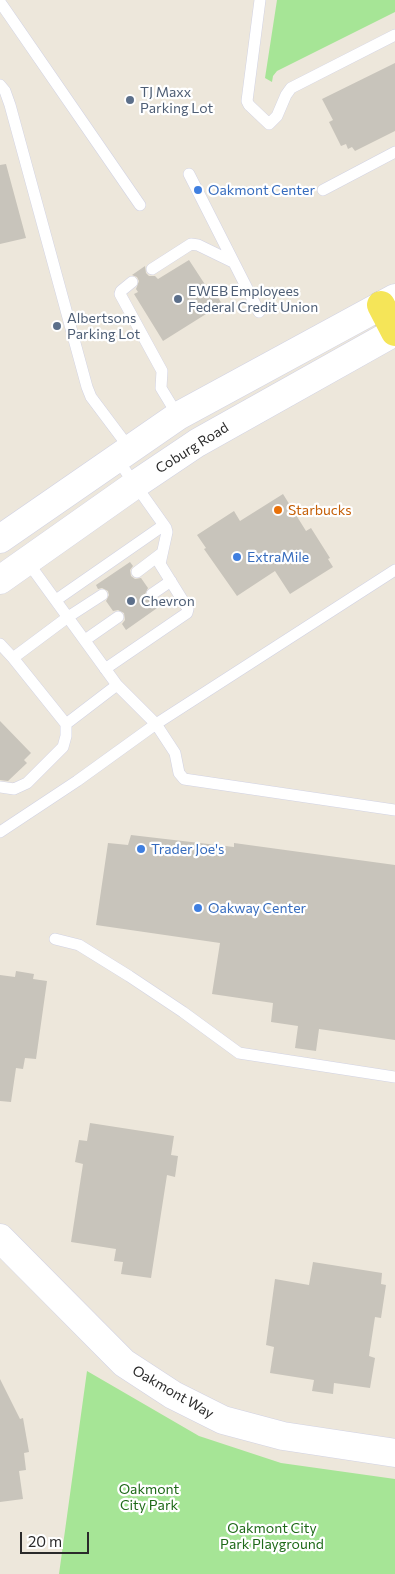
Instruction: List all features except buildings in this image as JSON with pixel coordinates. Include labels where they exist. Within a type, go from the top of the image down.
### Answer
[{"type":"main road","points":[[0,539],[178,416],[388,302],[395,332]]},
{"type":"main road","name":"Coburg Road","points":[[0,580],[136,484],[197,444],[395,332]]},
{"type":"main road","name":"Oakmont Way","points":[[0,1238],[124,1363],[173,1395],[223,1420],[283,1436],[395,1453]]},
{"type":"lane","points":[[260,0],[247,101],[269,124],[277,116],[291,88],[395,34]]},
{"type":"lane","points":[[0,2],[140,204]]},
{"type":"lane","points":[[0,84],[5,91],[10,105],[87,387],[124,454],[136,484],[164,524],[167,532],[160,564],[187,605],[187,613],[105,668]]},
{"type":"lane","points":[[323,190],[395,152]]},
{"type":"lane","points":[[190,174],[259,312]]},
{"type":"lane","points":[[152,269],[191,244],[198,245],[233,262]]},
{"type":"lane","points":[[132,282],[120,294],[162,370],[161,388],[178,416]]},
{"type":"lane","points":[[56,600],[164,524]]},
{"type":"lane","points":[[137,572],[162,553]]},
{"type":"lane","points":[[27,561],[117,685],[156,724],[174,753],[179,772],[184,779],[395,810]]},
{"type":"lane","points":[[0,832],[77,781],[156,724],[395,570]]},
{"type":"lane","points":[[152,594],[171,581]]},
{"type":"lane","points":[[13,658],[68,617],[102,595]]},
{"type":"lane","points":[[85,640],[118,617]]},
{"type":"lane","points":[[0,644],[66,724],[66,736],[63,747],[27,783],[14,789],[0,787]]},
{"type":"lane","points":[[66,724],[117,685]]},
{"type":"lane","points":[[55,939],[79,945],[129,976],[183,1012],[238,1053],[395,1077]]},
{"type":"green space","points":[[277,0],[395,0],[395,12],[277,71],[273,76],[272,82],[265,78]]},
{"type":"green space","name":"Oakmont City Park","points":[[87,1371],[199,1436],[281,1463],[395,1479],[395,1574],[59,1574]]},
{"type":"place","name":"TJ Maxx Parking Lot","points":[[130,100]]},
{"type":"place","name":"Oakmont Center","points":[[198,190]]},
{"type":"place","name":"EWEB Employees Federal Credit Union","points":[[178,299]]},
{"type":"place","name":"Albertsons Parking Lot","points":[[57,326]]},
{"type":"place","name":"Starbucks","points":[[278,510]]},
{"type":"place","name":"ExtraMile","points":[[237,557]]},
{"type":"place","name":"Chevron","points":[[131,601]]},
{"type":"place","name":"Trader Joe's","points":[[141,849]]},
{"type":"place","name":"Oakway Center","points":[[198,908]]},
{"type":"park label","name":"Oakmont City Park Playground","points":[[272,1536]]}]
